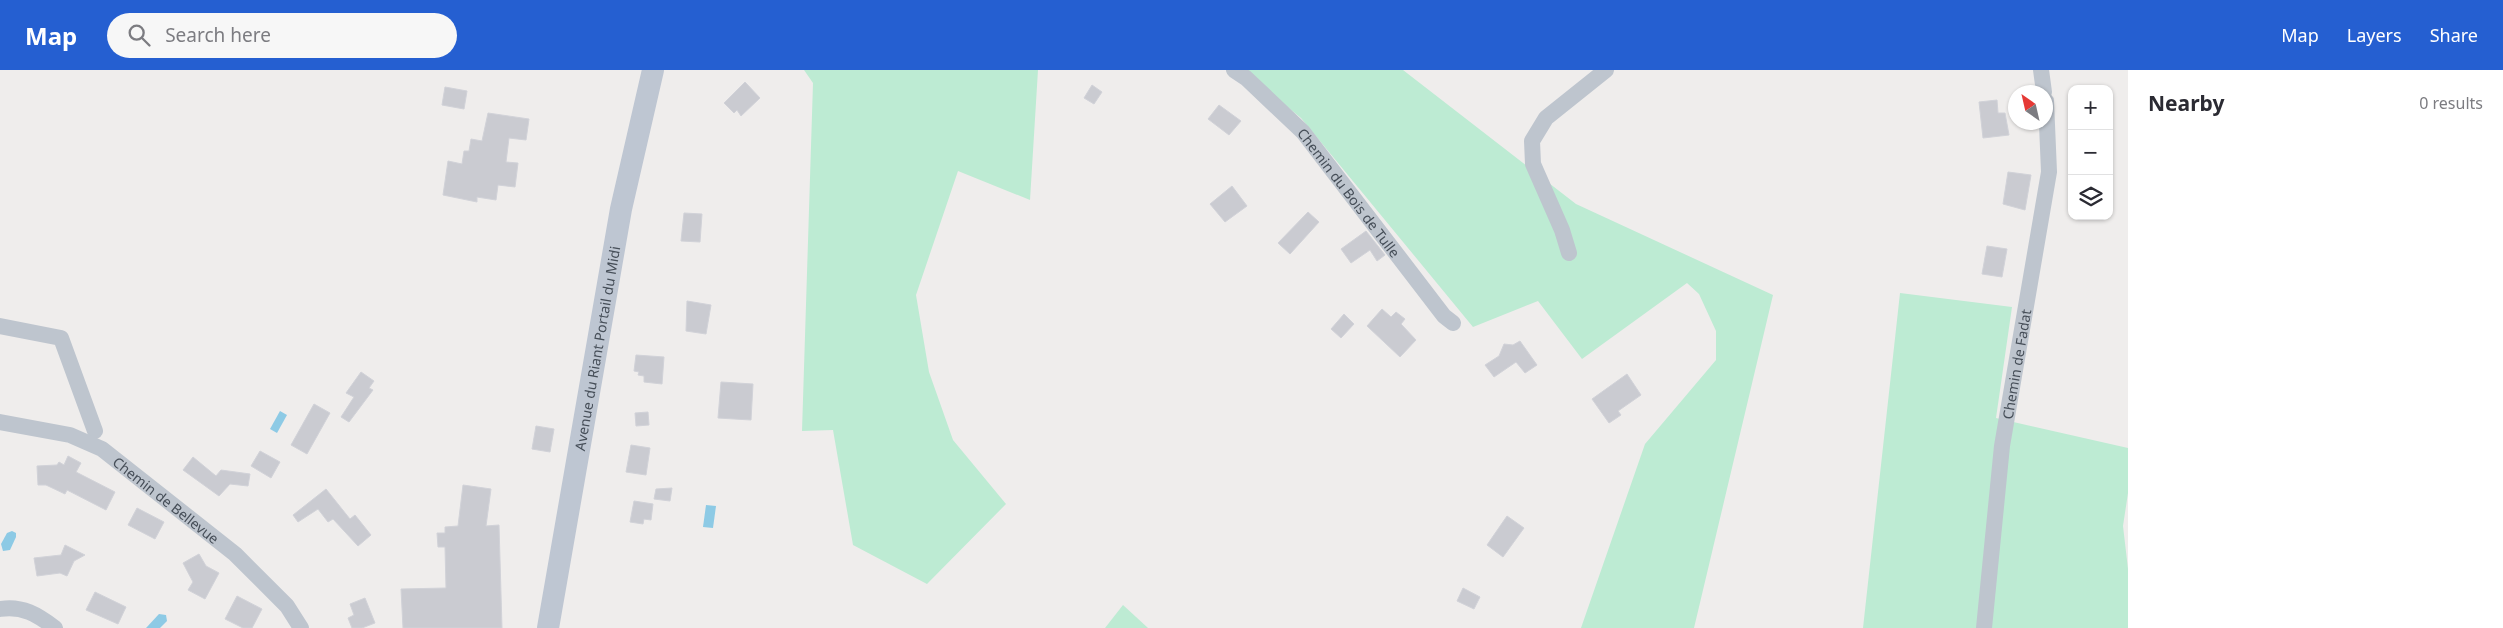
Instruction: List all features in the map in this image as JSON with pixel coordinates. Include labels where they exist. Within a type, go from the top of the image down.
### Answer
[{"type":"main road","name":"Avenue du Riant Portail du Midi","points":[[548,628],[621,209],[653,70]]},
{"type":"street","name":"Chemin du Bois de Tulle","points":[[1234,70],[1246,78],[1303,132],[1444,316],[1453,323]]},
{"type":"street","points":[[1569,253],[1562,230],[1532,164],[1532,140],[1546,118],[1606,70]]},
{"type":"street","points":[[2041,70],[2043,85]]},
{"type":"street","name":"Chemin de Fadat","points":[[1984,628],[2002,446],[2049,172],[2047,130]]},
{"type":"street","points":[[0,326],[61,338],[96,431]]},
{"type":"street","name":"Chemin de Bellevue","points":[[0,422],[70,435],[102,449],[235,554],[287,606],[301,628]]},
{"type":"street","points":[[0,609],[12,607],[37,614],[55,628]]},
{"type":"green space","points":[[804,70],[1038,70],[1030,200],[958,171],[916,295],[929,372],[953,440],[1006,504],[927,584],[853,545],[833,430],[802,431],[813,83]]},
{"type":"green space","points":[[1242,70],[1403,70],[1576,204],[1773,295],[1694,628],[1581,628],[1645,444],[1716,360],[1716,331],[1699,294],[1687,283],[1582,359],[1538,301],[1473,327],[1301,118]]},
{"type":"green space","points":[[1900,293],[2012,307],[1996,418],[2128,448],[2128,493],[2123,526],[2128,569],[2128,628],[1863,628]]},
{"type":"green space","points":[[1123,605],[1148,628],[1105,628]]},
{"type":"water","points":[[280,411],[287,415],[277,433],[270,429]]},
{"type":"water","points":[[706,505],[716,506],[713,528],[703,527]]},
{"type":"water","points":[[12,531],[16,533],[16,537],[10,550],[3,551],[1,544],[7,533]]},
{"type":"water","points":[[159,614],[166,615],[167,621],[160,628],[146,628]]},
{"type":"building","points":[[745,82],[760,98],[741,116],[737,110],[734,113],[724,103]]},
{"type":"building","points":[[1092,85],[1102,92],[1094,104],[1084,98]]},
{"type":"building","points":[[445,87],[467,91],[464,109],[442,105]]},
{"type":"building","points":[[1997,100],[1998,113],[2005,113],[2009,135],[1983,138],[1979,102]]},
{"type":"building","points":[[1219,105],[1241,121],[1229,135],[1208,119]]},
{"type":"building","points":[[488,113],[529,119],[526,140],[509,138],[506,162],[518,163],[515,187],[498,185],[496,200],[477,197],[477,202],[443,195],[448,161],[462,164],[464,151],[469,151],[471,139],[482,141]]},
{"type":"building","points":[[2008,172],[2031,175],[2025,210],[2003,204]]},
{"type":"building","points":[[1232,186],[1247,206],[1225,222],[1210,204]]},
{"type":"building","points":[[1308,212],[1319,222],[1290,254],[1278,243]]},
{"type":"building","points":[[684,213],[702,214],[700,242],[681,241]]},
{"type":"building","points":[[1366,231],[1385,255],[1377,261],[1370,250],[1351,263],[1341,249]]},
{"type":"building","points":[[1987,246],[2007,249],[2002,277],[1982,274]]},
{"type":"building","points":[[687,301],[711,305],[706,334],[686,331]]},
{"type":"building","points":[[1382,309],[1391,317],[1396,312],[1405,319],[1401,324],[1416,340],[1400,357],[1367,326]]},
{"type":"building","points":[[1344,314],[1354,324],[1341,338],[1331,329]]},
{"type":"building","points":[[1520,341],[1537,365],[1525,373],[1516,362],[1494,377],[1485,365],[1499,356],[1504,344],[1513,345]]},
{"type":"building","points":[[636,355],[664,357],[662,384],[644,382],[644,376],[638,375],[639,372],[634,371]]},
{"type":"building","points":[[361,372],[374,381],[369,388],[373,390],[349,422],[341,417],[354,397],[346,393]]},
{"type":"building","points":[[1627,374],[1641,395],[1618,411],[1621,415],[1609,423],[1592,399]]},
{"type":"building","points":[[721,382],[753,384],[751,420],[718,418]]},
{"type":"building","points":[[314,404],[330,413],[307,454],[291,445]]},
{"type":"building","points":[[648,412],[649,425],[636,426],[635,413]]},
{"type":"building","points":[[536,426],[554,429],[550,452],[532,449]]},
{"type":"building","points":[[631,445],[650,448],[646,475],[626,472]]},
{"type":"building","points":[[260,451],[280,462],[271,478],[251,466]]},
{"type":"building","points":[[68,456],[81,463],[76,472],[115,492],[106,510],[67,490],[65,494],[46,485],[38,485],[37,466],[57,465],[59,462],[64,465]]},
{"type":"building","points":[[193,457],[216,476],[221,470],[250,474],[248,486],[230,484],[219,496],[183,470]]},
{"type":"building","points":[[463,485],[491,489],[486,526],[499,525],[502,628],[403,628],[401,589],[446,588],[445,547],[438,547],[437,533],[445,533],[445,527],[458,526]]},
{"type":"building","points":[[672,488],[670,501],[654,499],[656,489]]},
{"type":"building","points":[[326,489],[350,519],[355,515],[371,535],[358,546],[333,519],[328,522],[318,509],[298,522],[293,515]]},
{"type":"building","points":[[634,501],[653,504],[651,520],[644,519],[643,524],[630,522]]},
{"type":"building","points":[[137,508],[164,522],[155,539],[128,525]]},
{"type":"building","points":[[1507,516],[1524,528],[1503,557],[1487,545]]},
{"type":"building","points":[[65,545],[85,555],[74,561],[67,576],[60,573],[37,576],[34,558],[61,555]]},
{"type":"building","points":[[199,554],[206,566],[219,573],[205,599],[188,590],[193,582],[183,563]]},
{"type":"building","points":[[1463,588],[1480,597],[1474,609],[1457,601]]},
{"type":"building","points":[[95,592],[126,607],[118,624],[86,610]]},
{"type":"building","points":[[237,596],[262,609],[252,628],[243,628],[225,619]]},
{"type":"building","points":[[365,598],[375,623],[362,628],[352,628],[348,618],[354,615],[350,604]]}]
